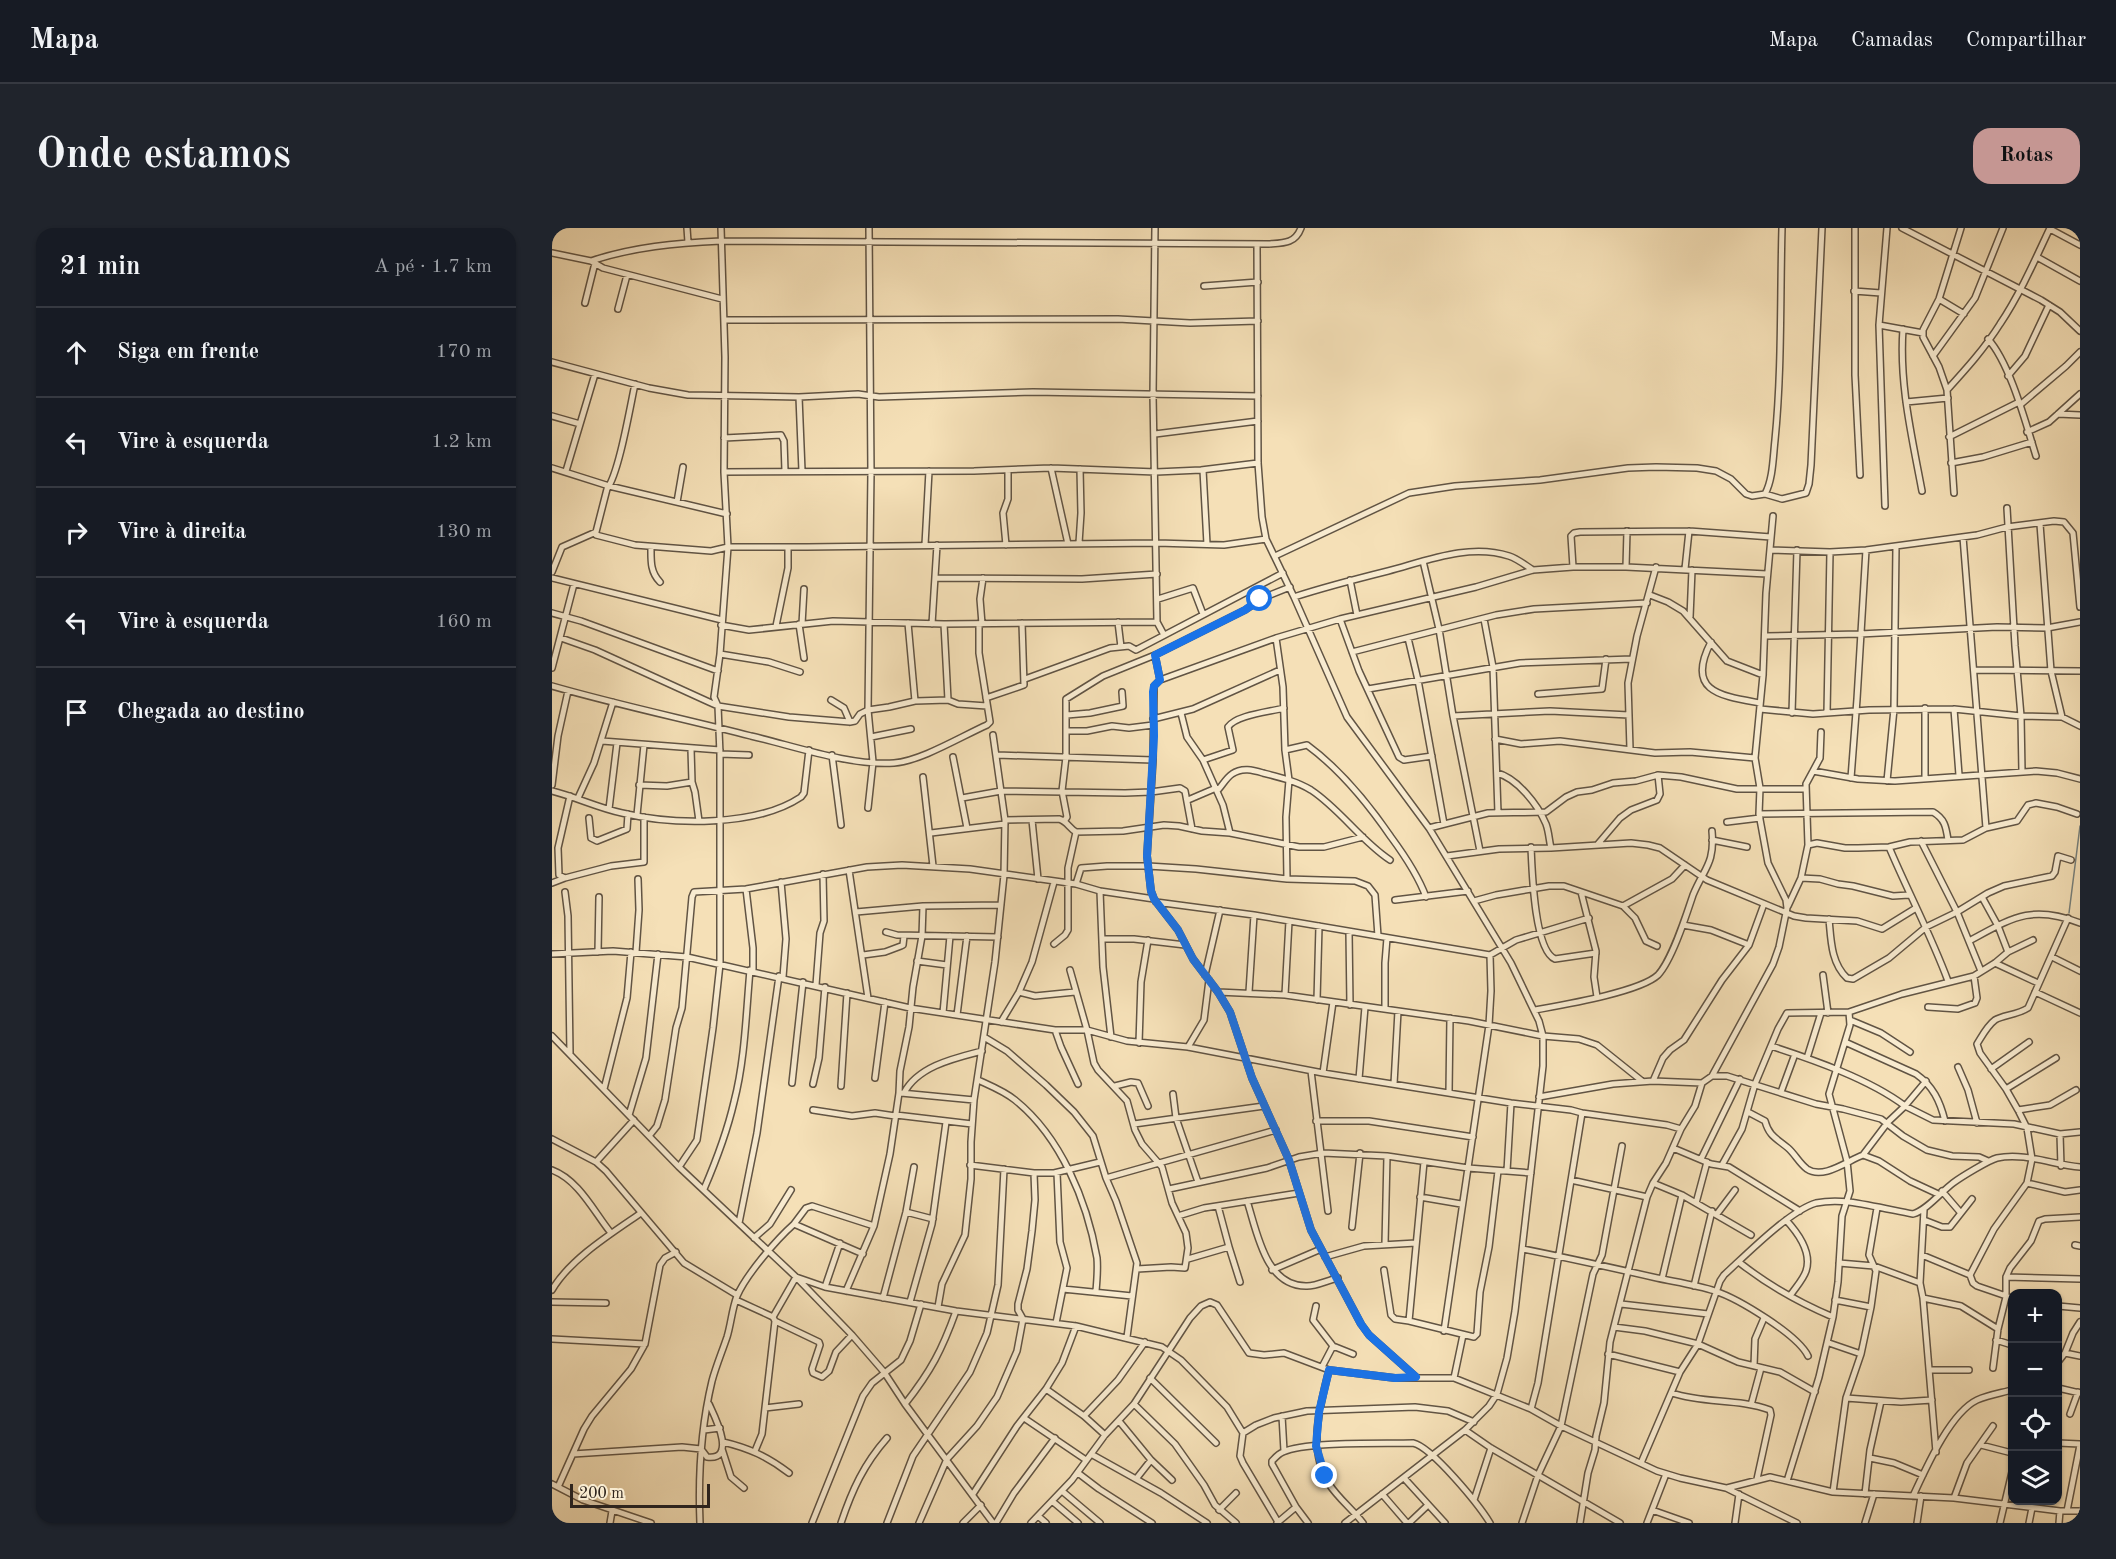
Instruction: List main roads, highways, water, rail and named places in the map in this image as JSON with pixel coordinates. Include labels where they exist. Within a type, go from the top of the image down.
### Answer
[{"type":"waterway","points":[[2069,913],[2080,826]]}]
